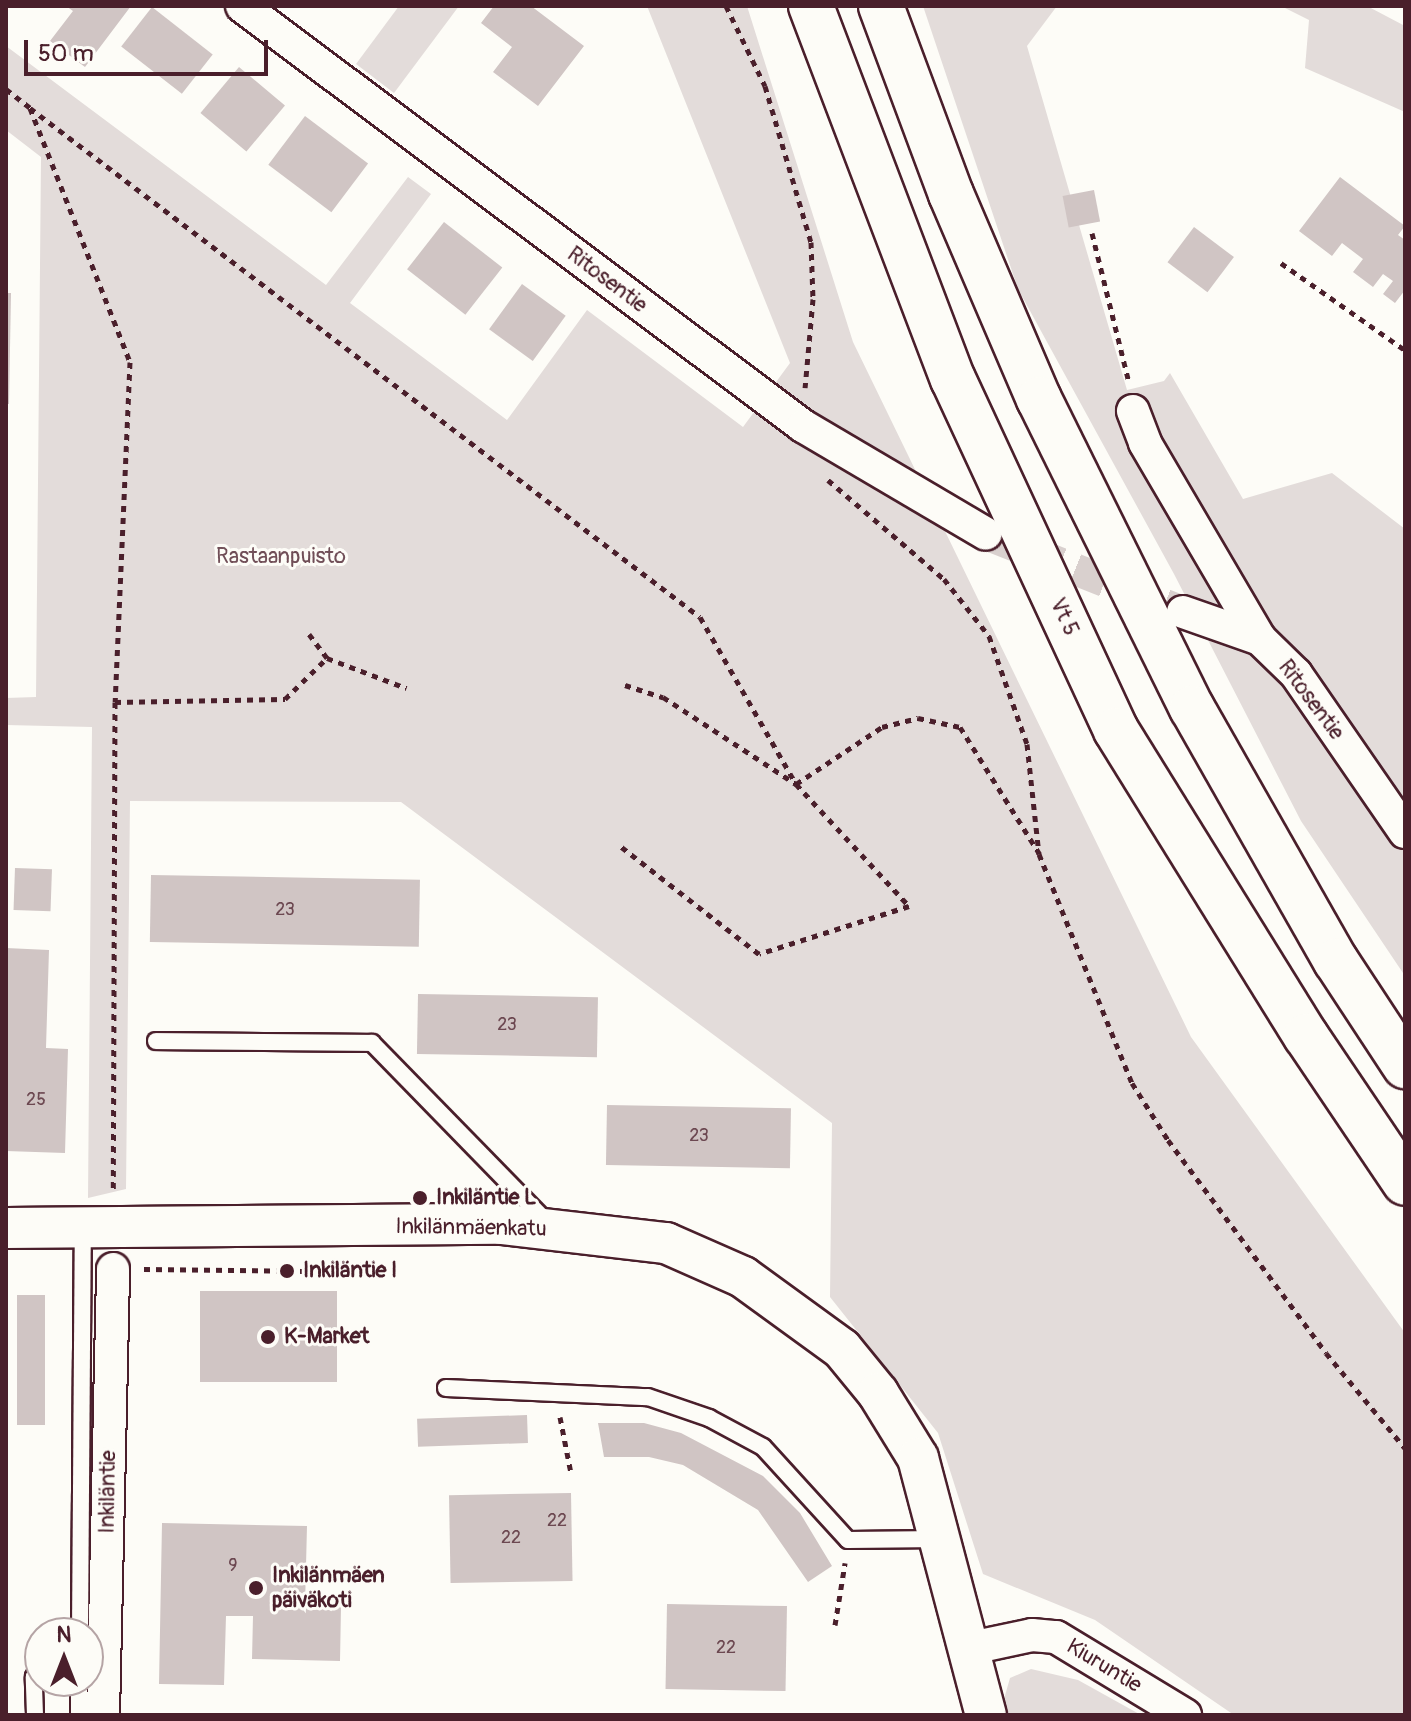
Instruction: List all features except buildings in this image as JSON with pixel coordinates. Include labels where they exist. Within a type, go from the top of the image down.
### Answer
[{"type":"highway","name":"Vt 5","points":[[811,6],[953,379],[1116,730],[1306,1036],[1405,1183]]},
{"type":"highway","points":[[881,6],[951,194],[1039,399],[1192,708],[1336,961],[1405,1066]]},
{"type":"street","name":"Ritosentie","points":[[242,6],[803,426],[986,534]]},
{"type":"street","points":[[1133,411],[1145,443],[1260,639]]},
{"type":"street","name":"Ritosentie","points":[[1183,612],[1260,639],[1296,674],[1405,832]]},
{"type":"street","name":"Inkilänmäenkatu","points":[[6,1228],[124,1230],[501,1224],[666,1243],[743,1277],[787,1304],[842,1349],[878,1393],[918,1458],[943,1539],[986,1715]]},
{"type":"street","name":"Inkiläntie","points":[[103,1715],[113,1269]]},
{"type":"street","name":"Kiuruntie","points":[[971,1648],[1032,1635],[1056,1637],[1185,1715]]},
{"type":"lane","points":[[156,1041],[372,1043],[552,1228]]},
{"type":"lane","points":[[80,1617],[83,1228]]},
{"type":"lane","points":[[446,1388],[648,1397],[709,1418],[763,1447],[848,1540],[943,1539]]},
{"type":"path","points":[[6,89],[700,617],[796,784],[909,906],[759,954],[619,845]]},
{"type":"path","points":[[30,108],[130,362],[115,702],[113,1191],[124,1230]]},
{"type":"path","points":[[1092,233],[1125,353],[1133,411]]},
{"type":"path","points":[[1281,263],[1405,350]]},
{"type":"path","points":[[309,634],[327,658],[406,688]]},
{"type":"path","points":[[115,702],[285,699],[327,658]]},
{"type":"path","points":[[625,685],[663,697],[796,784]]},
{"type":"path","points":[[796,784],[882,727],[918,718],[960,727],[1039,854]]},
{"type":"path","points":[[1104,1019],[1132,1083],[1168,1140],[1365,1404],[1405,1448]]},
{"type":"path","points":[[113,1269],[320,1271],[377,1262]]},
{"type":"path","points":[[555,1393],[571,1473]]},
{"type":"path","points":[[835,1625],[848,1540]]},
{"type":"green space","points":[[399,6],[459,6],[394,93],[356,64]]},
{"type":"green space","name":"Rastaanpuisto","points":[[647,6],[747,6],[853,342],[1191,1037],[1405,1333],[1405,1715],[1234,1715],[1095,1620],[983,1574],[938,1433],[830,1297],[832,1123],[401,802],[130,801],[126,1189],[88,1198],[92,727],[6,725],[6,698],[36,697],[41,157],[6,130],[6,46],[326,285],[408,177],[431,194],[350,303],[507,420],[587,310],[743,427],[790,363]]},
{"type":"green space","points":[[923,6],[1057,6],[1027,46],[1127,390],[1164,381],[1170,373],[1243,499],[1332,473],[1405,529],[1405,976],[1301,821],[1174,574],[1018,289]]},
{"type":"green space","points":[[1281,6],[1367,6],[1405,26],[1405,112],[1305,68],[1309,20]]},
{"type":"green space","points":[[1031,1669],[1078,1680],[1141,1715],[1008,1715],[1004,1699],[1010,1678]]},
{"type":"tunnel","points":[[986,534],[1183,612]]},
{"type":"place","name":"Inkiläntie L","points":[[420,1198]]},
{"type":"place","name":"Inkiläntie I","points":[[287,1271]]},
{"type":"place","name":"K-Market","points":[[268,1337]]},
{"type":"place","name":"Inkilänmäen päiväkoti","points":[[256,1588]]}]
